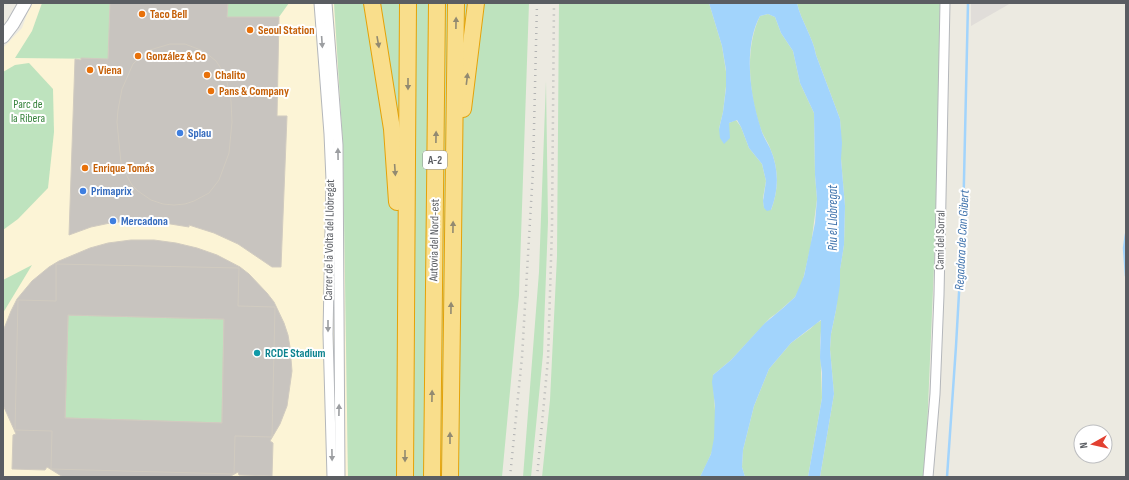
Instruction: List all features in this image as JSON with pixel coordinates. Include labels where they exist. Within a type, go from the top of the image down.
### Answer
[{"type":"highway","points":[[372,3],[392,129],[398,216],[406,389]]},
{"type":"highway","name":"A-2","points":[[405,477],[408,3]]},
{"type":"highway","name":"Autovia del Nord-est","points":[[432,477],[437,3]]},
{"type":"highway","points":[[450,477],[456,3]]},
{"type":"highway","points":[[453,188],[476,3]]},
{"type":"main road","points":[[3,37],[13,24],[24,3]]},
{"type":"street","name":"Carrer de la Volta del Llobregat","points":[[319,3],[330,165],[328,340],[332,477]]},
{"type":"street","name":"Carrer de la Volta del Llobregat","points":[[327,3],[338,145],[340,477]]},
{"type":"street","name":"Camí del Sorral","points":[[928,477],[935,394],[939,294],[945,3]]},
{"type":"shaded area","points":[[31,3],[334,3],[343,146],[348,477],[3,477],[3,48],[22,28]]},
{"type":"shaded area","points":[[971,3],[1011,3],[971,26]]},
{"type":"green space","points":[[42,3],[110,3],[108,59],[15,58],[32,31]]},
{"type":"green space","points":[[228,3],[289,3],[279,17],[227,17]]},
{"type":"green space","points":[[334,3],[529,3],[519,295],[502,477],[348,477],[343,146]]},
{"type":"green space","points":[[559,3],[709,3],[722,46],[727,78],[723,112],[719,129],[729,138],[729,123],[736,120],[741,127],[749,148],[762,164],[766,181],[763,198],[764,208],[771,210],[777,187],[777,179],[773,156],[762,132],[751,89],[750,58],[755,29],[760,16],[768,14],[775,17],[781,33],[793,51],[800,83],[814,113],[817,199],[811,245],[802,284],[795,297],[770,318],[731,360],[713,375],[715,419],[714,445],[700,477],[542,477],[550,400],[557,256]]},
{"type":"green space","points":[[797,3],[940,3],[938,172],[925,477],[820,477],[834,394],[830,349],[844,245],[845,206],[841,159],[840,119]]},
{"type":"green space","name":"Parc de la Ribera","points":[[29,63],[53,89],[54,132],[48,188],[18,219],[3,230],[3,72],[15,65]]},
{"type":"green space","points":[[546,81],[548,222],[543,354],[531,477],[523,477],[539,272]]},
{"type":"green space","points":[[32,265],[3,313],[3,280]]},
{"type":"green space","points":[[68,315],[224,319],[222,423],[65,418]]},
{"type":"green space","points":[[822,320],[820,342],[822,398],[808,477],[745,477],[742,467],[743,450],[754,406],[769,369],[791,343]]},
{"type":"water","name":"Riu el Llobregat","points":[[709,3],[797,3],[840,119],[842,143],[841,159],[845,206],[844,245],[840,270],[840,285],[831,334],[830,349],[834,394],[820,477],[808,477],[822,398],[822,373],[820,358],[821,320],[791,343],[769,369],[754,406],[743,450],[742,467],[745,477],[700,477],[711,454],[714,438],[715,406],[712,382],[713,375],[731,360],[765,323],[795,297],[804,276],[815,223],[817,199],[814,113],[800,83],[793,51],[781,33],[775,17],[768,14],[760,16],[755,29],[751,42],[750,72],[751,87],[757,116],[775,164],[777,187],[771,210],[767,211],[764,208],[763,201],[766,181],[762,164],[749,148],[737,120],[729,123],[730,138],[724,144],[720,138],[719,129],[726,88],[726,70],[722,46]]},
{"type":"building","name":"Splau","points":[[110,3],[228,3],[227,17],[279,17],[277,116],[287,116],[281,267],[272,267],[238,244],[214,233],[189,225],[189,227],[158,222],[158,220],[137,220],[110,223],[91,227],[69,235],[75,59],[108,59]]},
{"type":"building","points":[[170,44],[185,44],[205,52],[216,61],[227,82],[231,101],[232,122],[229,153],[219,180],[209,193],[194,201],[174,205],[163,204],[151,200],[132,185],[121,163],[117,122],[122,89],[133,64],[143,54],[150,50]]},
{"type":"building","name":"RCDE Stadium","points":[[131,240],[154,240],[197,248],[217,255],[240,267],[249,274],[274,302],[288,335],[292,371],[287,406],[280,424],[270,441],[273,443],[272,476],[239,475],[238,472],[229,477],[63,477],[47,467],[45,470],[12,469],[13,435],[16,434],[3,405],[3,331],[11,311],[17,299],[32,281],[49,267],[59,261],[90,248],[108,243]],"holes":[[[68,315],[224,319],[222,423],[65,418]]]},
{"type":"building","name":"RCDE Stadium","points":[[56,264],[239,268],[238,306],[275,307],[272,437],[235,436],[234,474],[51,469],[52,431],[15,430],[18,300],[56,301]],"holes":[[[68,315],[224,319],[222,423],[65,418]]]},
{"type":"waterway","name":"Regadora de Can Gibert","points":[[947,477],[963,223],[968,3]]},
{"type":"waterway","points":[[1126,234],[1124,248],[1126,276]]},
{"type":"railway","points":[[510,477],[522,357],[533,170],[537,3]]},
{"type":"railway","points":[[537,477],[548,359],[552,227],[554,3]]},
{"type":"place","name":"Taco Bell","points":[[142,14]]},
{"type":"place","name":"Seoul Station","points":[[250,30]]},
{"type":"place","name":"González & Co","points":[[138,56]]},
{"type":"place","name":"Viena","points":[[90,70]]},
{"type":"place","name":"Chalito","points":[[207,75]]},
{"type":"place","name":"Pans & Company","points":[[211,91]]},
{"type":"place","name":"Splau","points":[[180,133]]},
{"type":"place","name":"Enrique Tomás","points":[[85,168]]},
{"type":"place","name":"Primaprix","points":[[83,191]]},
{"type":"place","name":"Mercadona","points":[[113,221]]},
{"type":"place","name":"RCDE Stadium","points":[[257,353]]}]
